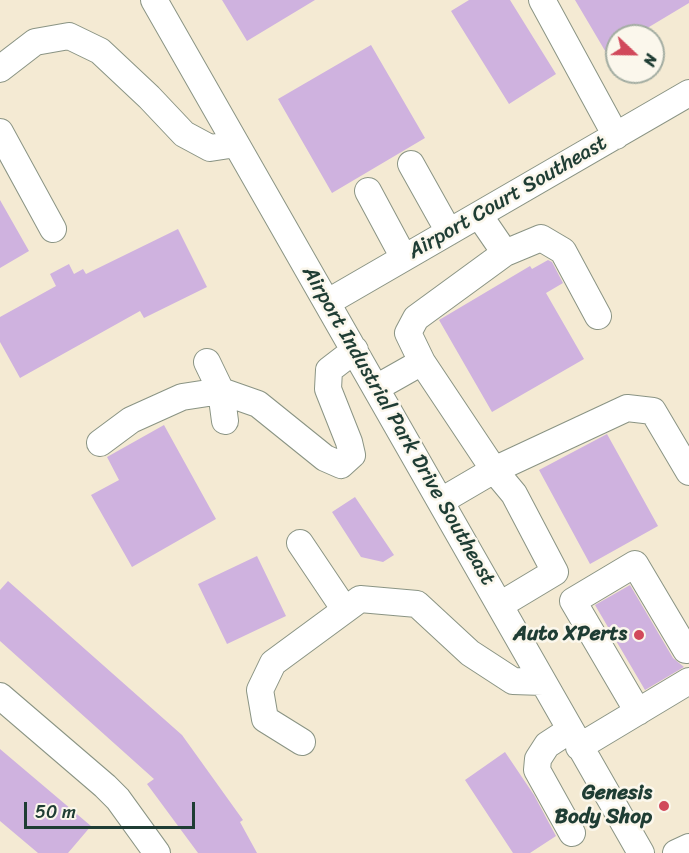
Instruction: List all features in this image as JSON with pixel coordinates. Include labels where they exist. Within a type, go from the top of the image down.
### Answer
[{"type":"street","name":"Airport Industrial Park Drive Southeast","points":[[154,0],[641,853]]},
{"type":"street","points":[[542,0],[616,136]]},
{"type":"street","points":[[0,69],[35,42],[69,36],[100,51],[149,97],[183,134],[210,148],[236,144]]},
{"type":"street","name":"Airport Court Southeast","points":[[328,302],[689,93]]},
{"type":"street","points":[[0,132],[53,229]]},
{"type":"street","points":[[411,164],[448,232]]},
{"type":"street","points":[[368,191],[404,258]]},
{"type":"street","points":[[479,215],[505,253]]},
{"type":"street","points":[[500,605],[555,572],[514,494],[494,470],[423,362],[408,333],[416,318],[505,253],[542,238],[563,251],[598,316]]},
{"type":"street","points":[[100,443],[131,420],[182,397],[221,391],[258,404],[325,458],[341,465],[352,456],[349,442],[328,389],[329,370],[355,350]]},
{"type":"street","points":[[207,362],[221,391],[225,421]]},
{"type":"street","points":[[376,388],[423,362]]},
{"type":"street","points":[[441,501],[494,470],[627,408],[653,411],[689,472]]},
{"type":"street","points":[[300,543],[345,610]]},
{"type":"street","points":[[638,712],[573,601],[635,564],[686,650]]},
{"type":"street","points":[[302,742],[265,719],[260,690],[273,663],[360,599],[417,604],[470,653],[513,681],[543,682]]},
{"type":"street","points":[[573,832],[537,770],[538,759],[547,745],[575,738],[638,712],[689,681]]},
{"type":"street","points":[[0,696],[111,793],[157,853]]},
{"type":"street","points":[[676,853],[689,847]]},
{"type":"building","points":[[222,0],[315,0],[247,41]]},
{"type":"building","points":[[469,0],[510,0],[556,74],[509,104],[451,11]]},
{"type":"building","points":[[575,0],[689,0],[689,3],[654,24],[605,24],[605,51]]},
{"type":"building","points":[[371,45],[425,138],[332,193],[278,99]]},
{"type":"building","points":[[0,200],[29,251],[0,268]]},
{"type":"building","points":[[178,229],[207,287],[144,318],[140,311],[20,378],[0,342],[0,317],[56,286],[50,274],[69,264],[74,274],[83,269],[86,274]]},
{"type":"building","points":[[548,260],[552,262],[563,283],[546,293],[584,359],[492,412],[439,320],[530,266],[532,269]]},
{"type":"building","points":[[164,425],[216,519],[132,567],[91,495],[119,480],[107,457]]},
{"type":"building","points":[[607,434],[658,526],[590,564],[539,470]]},
{"type":"building","points":[[355,497],[394,555],[383,562],[361,557],[332,512]]},
{"type":"building","points":[[257,556],[286,616],[227,644],[198,584]]},
{"type":"building","points":[[8,581],[182,735],[243,820],[240,822],[257,853],[198,853],[147,784],[154,779],[0,641],[0,590]]},
{"type":"building","name":"Auto XPerts","points":[[630,585],[673,658],[684,667],[645,690],[595,605]]},
{"type":"building","points":[[0,749],[91,826],[68,853],[38,853],[0,821]]},
{"type":"building","points":[[505,752],[534,795],[556,836],[530,853],[513,853],[465,780]]},
{"type":"place","name":"Auto XPerts","points":[[639,635]]},
{"type":"place","name":"Genesis Body Shop","points":[[664,806]]}]
